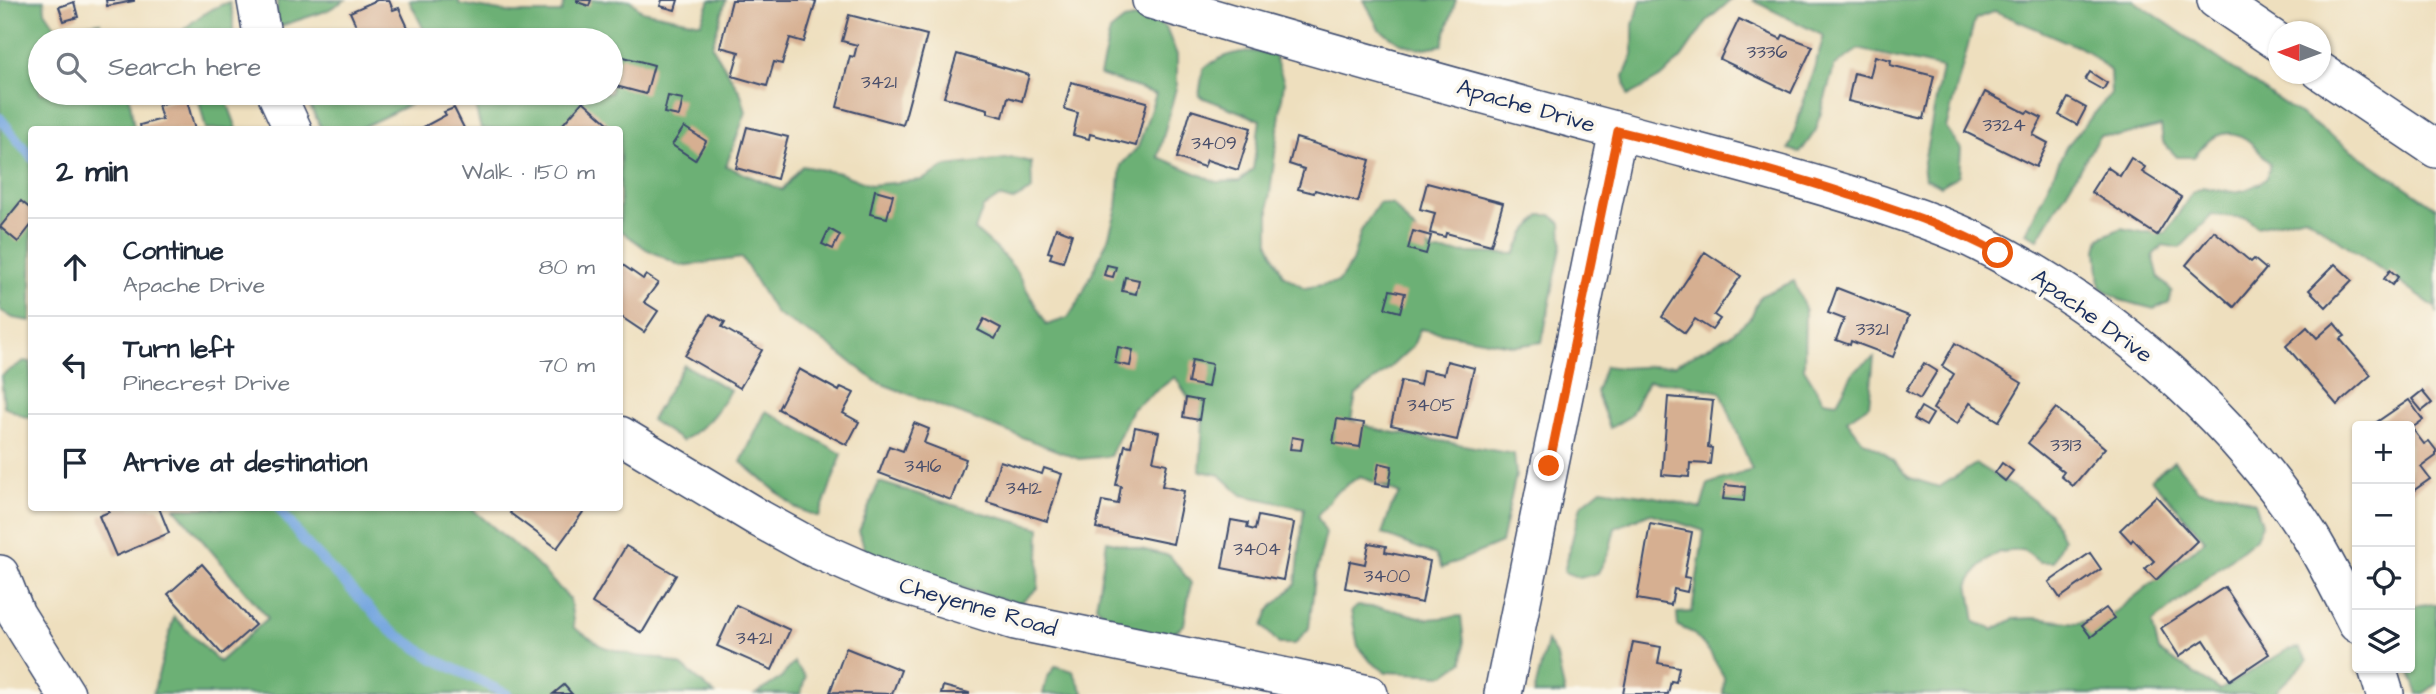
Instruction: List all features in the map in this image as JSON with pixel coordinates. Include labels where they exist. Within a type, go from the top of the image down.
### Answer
[{"type":"street","points":[[256,0],[261,28]]},
{"type":"street","name":"Apache Drive","points":[[1151,0],[1618,131],[1811,182],[1916,216],[1978,242],[2034,272],[2151,356],[2238,443],[2270,480],[2310,537],[2352,615]]},
{"type":"street","points":[[2216,0],[2268,35]]},
{"type":"street","points":[[2331,78],[2436,149]]},
{"type":"street","points":[[282,105],[291,126]]},
{"type":"street","points":[[1503,694],[1618,131]]},
{"type":"street","name":"Cheyenne Road","points":[[623,437],[752,515],[811,547],[886,580],[1015,621],[1368,694]]},
{"type":"street","points":[[0,574],[16,614],[66,694]]},
{"type":"street","points":[[2379,673],[2385,694]]},
{"type":"green space","points":[[0,0],[44,0],[45,11],[56,28],[28,28],[28,105],[131,105],[134,126],[28,126],[28,320],[13,318],[0,310]]},
{"type":"green space","points":[[277,0],[345,0],[326,11],[277,27]]},
{"type":"green space","points":[[409,0],[459,0],[459,4],[512,13],[561,13],[565,0],[630,0],[642,11],[701,23],[710,0],[726,0],[712,46],[741,94],[746,112],[726,166],[782,190],[802,166],[840,173],[870,185],[922,180],[947,166],[1014,158],[1031,162],[1032,190],[1012,201],[999,197],[983,208],[975,230],[1015,269],[1047,325],[1068,318],[1080,299],[1108,239],[1117,208],[1121,165],[1138,147],[1156,94],[1100,75],[1110,31],[1124,20],[1145,16],[1166,28],[1177,55],[1177,84],[1158,157],[1217,182],[1240,181],[1253,169],[1260,120],[1199,96],[1203,69],[1219,59],[1237,53],[1274,55],[1284,82],[1269,201],[1269,244],[1283,275],[1305,288],[1338,282],[1352,262],[1361,231],[1379,203],[1393,205],[1433,252],[1515,254],[1525,233],[1541,215],[1551,215],[1561,223],[1562,243],[1542,342],[1516,346],[1420,329],[1413,346],[1356,395],[1351,420],[1379,430],[1514,454],[1516,475],[1501,543],[1442,568],[1436,555],[1382,534],[1392,505],[1400,494],[1360,476],[1334,494],[1317,516],[1326,533],[1315,578],[1309,628],[1295,644],[1279,644],[1263,626],[1269,610],[1296,584],[1304,508],[1242,495],[1220,475],[1200,471],[1203,420],[1175,377],[1132,409],[1110,456],[1079,459],[877,382],[826,343],[776,314],[742,258],[681,266],[646,249],[623,232],[623,126],[480,126],[475,105],[623,105],[623,28],[423,28]]},
{"type":"green space","points":[[1364,0],[1456,0],[1442,45],[1419,49],[1399,42],[1379,29]]},
{"type":"green space","points":[[1641,0],[1731,0],[1707,21],[1682,57],[1663,76],[1628,96],[1624,76],[1633,55],[1633,25]]},
{"type":"green space","points":[[1752,0],[2133,0],[2436,208],[2436,308],[2305,216],[2257,227],[2247,218],[2212,215],[2180,248],[2163,245],[2153,255],[2159,278],[2172,291],[2169,302],[2154,309],[2120,300],[2100,287],[2097,249],[2100,238],[2121,228],[2166,233],[2192,193],[2203,187],[2236,192],[2259,184],[2267,178],[2270,164],[2246,139],[2231,133],[2223,134],[2211,139],[2194,157],[2177,157],[2163,142],[2161,126],[2119,136],[2100,135],[2038,239],[2026,233],[2066,147],[2111,94],[2110,71],[2088,51],[1995,11],[1975,19],[1946,128],[1961,149],[1959,175],[1941,186],[1925,178],[1923,167],[1942,68],[1858,49],[1834,67],[1816,130],[1800,153],[1789,149],[1824,36]]},
{"type":"green space","points":[[229,2],[233,28],[186,28],[199,17]]},
{"type":"green space","points":[[100,22],[101,28],[63,28]]},
{"type":"green space","points":[[200,105],[228,105],[236,126],[205,126]]},
{"type":"green space","points":[[309,105],[408,105],[365,126],[320,126]]},
{"type":"green space","points":[[1794,281],[1805,309],[1804,369],[1823,400],[1837,402],[1854,371],[1874,357],[1869,405],[1847,420],[1862,440],[1885,453],[1910,478],[1939,487],[1976,464],[2025,494],[2050,514],[2063,539],[2053,562],[2039,562],[2024,550],[1999,552],[1980,566],[1969,583],[1975,622],[1993,630],[2013,619],[2034,618],[2077,623],[2113,614],[2205,540],[2151,479],[2174,461],[2198,490],[2234,494],[2255,503],[2262,524],[2256,538],[2152,623],[2159,651],[2220,690],[2287,650],[2299,648],[2308,660],[2273,694],[1723,694],[1724,677],[1709,651],[1693,633],[1678,626],[1677,613],[1692,612],[1704,531],[1650,513],[1615,528],[1609,552],[1598,573],[1580,578],[1564,572],[1581,505],[1601,489],[1656,497],[1701,508],[1708,484],[1752,470],[1721,392],[1677,383],[1648,381],[1630,416],[1610,428],[1596,392],[1605,366],[1622,368],[1675,365],[1730,335],[1751,317],[1760,296]]},
{"type":"green space","points":[[24,361],[28,362],[28,417],[4,406],[1,376]]},
{"type":"green space","points":[[684,365],[730,390],[710,419],[682,441],[651,420]]},
{"type":"green space","points":[[766,411],[842,454],[819,517],[796,508],[741,462]]},
{"type":"green space","points":[[879,482],[1040,528],[1038,588],[1020,604],[891,569],[865,550],[859,531]]},
{"type":"green space","points":[[178,511],[474,511],[535,563],[570,599],[574,628],[604,647],[636,656],[659,658],[682,666],[715,694],[153,694],[174,617],[219,662],[268,618]]},
{"type":"green space","points":[[1107,541],[1170,556],[1191,583],[1184,625],[1162,642],[1120,631],[1096,606]]},
{"type":"green space","points":[[2415,605],[2436,605],[2436,684],[2423,694],[2418,694],[2410,673],[2415,673]]},
{"type":"green space","points":[[1358,606],[1384,608],[1428,619],[1461,616],[1463,662],[1445,675],[1386,672],[1371,662],[1358,646],[1351,611]]},
{"type":"green space","points":[[1547,641],[1557,657],[1565,694],[1534,694]]},
{"type":"green space","points":[[794,662],[805,677],[801,694],[756,694],[781,678]]},
{"type":"green space","points":[[1056,666],[1073,671],[1084,694],[1043,694],[1047,678]]},
{"type":"building","points":[[106,0],[134,0],[134,1],[107,6]]},
{"type":"building","points":[[377,0],[389,0],[393,10],[399,8],[408,28],[357,28],[350,12]]},
{"type":"building","points":[[577,0],[591,0],[589,6]]},
{"type":"building","points":[[662,0],[678,0],[675,10],[660,6]]},
{"type":"building","points":[[732,0],[816,2],[804,42],[790,38],[782,64],[774,62],[767,86],[732,76],[739,52],[720,47]]},
{"type":"building","points":[[74,2],[78,17],[64,21],[59,7]]},
{"type":"building","points":[[849,15],[927,35],[903,125],[837,107],[850,56],[854,57],[857,45],[842,41]]},
{"type":"building","points":[[1739,19],[1781,39],[1783,35],[1813,46],[1791,93],[1720,59]]},
{"type":"building","points":[[957,54],[1029,75],[1022,101],[1008,97],[1003,117],[988,113],[988,109],[944,97]]},
{"type":"building","points":[[1875,56],[1891,60],[1890,65],[1934,76],[1924,119],[1848,101],[1854,73],[1870,77]]},
{"type":"building","points":[[623,57],[654,65],[646,94],[623,88]]},
{"type":"building","points":[[2090,72],[2107,83],[2103,90],[2085,80]]},
{"type":"building","points":[[1071,82],[1147,102],[1136,146],[1090,134],[1089,139],[1073,135],[1078,113],[1064,109]]},
{"type":"building","points":[[1985,92],[2042,118],[2033,135],[2048,143],[2036,167],[1965,132]]},
{"type":"building","points":[[668,96],[683,99],[679,116],[664,113]]},
{"type":"building","points":[[2068,98],[2086,108],[2077,125],[2059,115]]},
{"type":"building","points":[[158,105],[188,105],[194,126],[140,126],[162,119]]},
{"type":"building","points":[[580,105],[588,105],[609,124],[565,126],[563,124]]},
{"type":"building","points":[[454,108],[463,126],[425,126],[446,115],[444,112]]},
{"type":"building","points":[[1191,110],[1251,128],[1238,170],[1207,160],[1204,167],[1177,158]]},
{"type":"building","points":[[684,127],[706,141],[695,160],[672,145]]},
{"type":"building","points":[[747,127],[788,137],[777,179],[736,168]]},
{"type":"building","points":[[1296,138],[1370,160],[1358,202],[1315,190],[1314,193],[1298,189],[1304,169],[1289,164]]},
{"type":"building","points":[[2131,158],[2145,167],[2142,172],[2181,197],[2157,235],[2091,192],[2107,167],[2120,176]]},
{"type":"building","points":[[1427,183],[1503,203],[1491,245],[1446,233],[1445,237],[1430,233],[1435,213],[1420,209]]},
{"type":"building","points":[[875,190],[893,195],[887,218],[870,214]]},
{"type":"building","points":[[21,201],[28,207],[28,229],[18,242],[0,227]]},
{"type":"building","points":[[1056,228],[1072,234],[1063,262],[1050,258],[1052,253],[1048,252]]},
{"type":"building","points":[[829,229],[840,235],[833,249],[822,244]]},
{"type":"building","points":[[1413,231],[1431,236],[1426,254],[1408,249]]},
{"type":"building","points":[[2214,231],[2251,262],[2254,259],[2266,269],[2234,307],[2186,265]]},
{"type":"building","points":[[1705,252],[1741,276],[1714,315],[1720,319],[1712,330],[1695,319],[1685,333],[1662,317]]},
{"type":"building","points":[[2335,264],[2352,280],[2326,307],[2309,290]]},
{"type":"building","points":[[623,265],[643,279],[646,275],[658,283],[644,302],[658,311],[644,332],[623,318]]},
{"type":"building","points":[[1107,265],[1116,267],[1113,277],[1104,275]]},
{"type":"building","points":[[2390,270],[2398,277],[2392,285],[2384,279]]},
{"type":"building","points":[[1125,277],[1139,280],[1136,294],[1122,291]]},
{"type":"building","points":[[1837,288],[1909,316],[1893,357],[1851,341],[1850,345],[1836,340],[1844,319],[1828,313]]},
{"type":"building","points":[[1390,290],[1405,293],[1400,312],[1385,308]]},
{"type":"building","points":[[710,314],[725,322],[722,327],[762,350],[740,388],[685,356]]},
{"type":"building","points":[[984,319],[1001,328],[995,339],[978,330]]},
{"type":"building","points":[[2334,323],[2345,336],[2340,339],[2371,375],[2337,405],[2286,346],[2307,327],[2317,338]]},
{"type":"building","points":[[1955,343],[2022,383],[1999,421],[1970,403],[1957,424],[1933,409],[1954,374],[1942,366]]},
{"type":"building","points":[[1118,347],[1133,350],[1130,366],[1115,363]]},
{"type":"building","points":[[1192,360],[1212,364],[1208,387],[1188,383]]},
{"type":"building","points":[[1447,361],[1474,368],[1457,440],[1391,425],[1401,381],[1420,385],[1423,370],[1444,374]]},
{"type":"building","points":[[1924,363],[1937,371],[1920,399],[1906,391]]},
{"type":"building","points":[[799,369],[839,391],[841,387],[854,393],[843,413],[859,422],[847,445],[778,409]]},
{"type":"building","points":[[2422,391],[2432,403],[2422,411],[2412,399]]},
{"type":"building","points":[[1668,397],[1713,401],[1708,447],[1712,448],[1710,464],[1690,463],[1689,477],[1662,475]]},
{"type":"building","points":[[1186,398],[1202,401],[1199,420],[1183,417]]},
{"type":"building","points":[[2409,400],[2423,420],[2415,426],[2415,421],[2378,421]]},
{"type":"building","points":[[1921,407],[1933,414],[1926,426],[1914,419]]},
{"type":"building","points":[[2056,408],[2105,448],[2073,486],[2061,476],[2064,472],[2028,443]]},
{"type":"building","points":[[1337,419],[1364,423],[1360,447],[1333,443]]},
{"type":"building","points":[[914,423],[929,429],[924,443],[966,459],[951,500],[879,473],[889,446],[903,451]]},
{"type":"building","points":[[1135,427],[1159,432],[1153,461],[1167,464],[1162,486],[1184,491],[1173,544],[1096,528],[1102,501],[1118,504],[1121,486],[1116,485],[1125,445],[1131,446]]},
{"type":"building","points":[[2415,432],[2424,444],[2429,441],[2436,450],[2436,456],[2421,467],[2430,479],[2415,490]]},
{"type":"building","points":[[1292,437],[1303,439],[1301,450],[1290,449]]},
{"type":"building","points":[[1000,461],[1042,474],[1044,468],[1062,474],[1047,521],[987,502]]},
{"type":"building","points":[[1379,463],[1392,466],[1389,486],[1375,484]]},
{"type":"building","points":[[2002,463],[2013,471],[2005,481],[1995,473]]},
{"type":"building","points":[[1725,485],[1745,487],[1744,501],[1723,499]]},
{"type":"building","points":[[2156,496],[2197,541],[2156,580],[2145,569],[2154,561],[2133,539],[2131,542],[2120,530]]},
{"type":"building","points":[[160,511],[169,533],[116,556],[99,516],[109,512]]},
{"type":"building","points":[[512,511],[583,512],[557,548],[510,513]]},
{"type":"building","points":[[1258,516],[1294,523],[1283,580],[1222,568],[1231,520],[1248,523],[1247,528],[1255,530]]},
{"type":"building","points":[[1650,524],[1692,532],[1684,577],[1690,578],[1687,592],[1674,589],[1671,605],[1637,599]]},
{"type":"building","points":[[1369,543],[1386,546],[1385,552],[1430,561],[1422,603],[1345,588],[1350,561],[1365,564]]},
{"type":"building","points":[[626,546],[676,575],[642,633],[592,603]]},
{"type":"building","points":[[2090,553],[2101,569],[2060,598],[2049,582]]},
{"type":"building","points":[[202,564],[255,625],[222,654],[168,594]]},
{"type":"building","points":[[2225,587],[2269,654],[2230,680],[2204,640],[2179,656],[2161,628]]},
{"type":"building","points":[[736,605],[790,630],[772,670],[717,646]]},
{"type":"building","points":[[2106,608],[2114,618],[2091,637],[2082,625]]},
{"type":"building","points":[[1633,642],[1661,647],[1658,663],[1679,667],[1676,682],[1671,681],[1668,694],[1623,694]]},
{"type":"building","points":[[846,648],[901,670],[892,694],[830,692]]},
{"type":"building","points":[[564,685],[572,694],[553,694]]},
{"type":"building","points":[[943,686],[969,693],[969,694],[941,694]]},
{"type":"waterway","points":[[0,118],[28,153]]},
{"type":"waterway","points":[[281,511],[303,540],[390,630],[434,659],[507,694]]},
{"type":"route","points":[[1549,466],[1618,131],[1811,182],[1916,216],[1998,253]]}]
